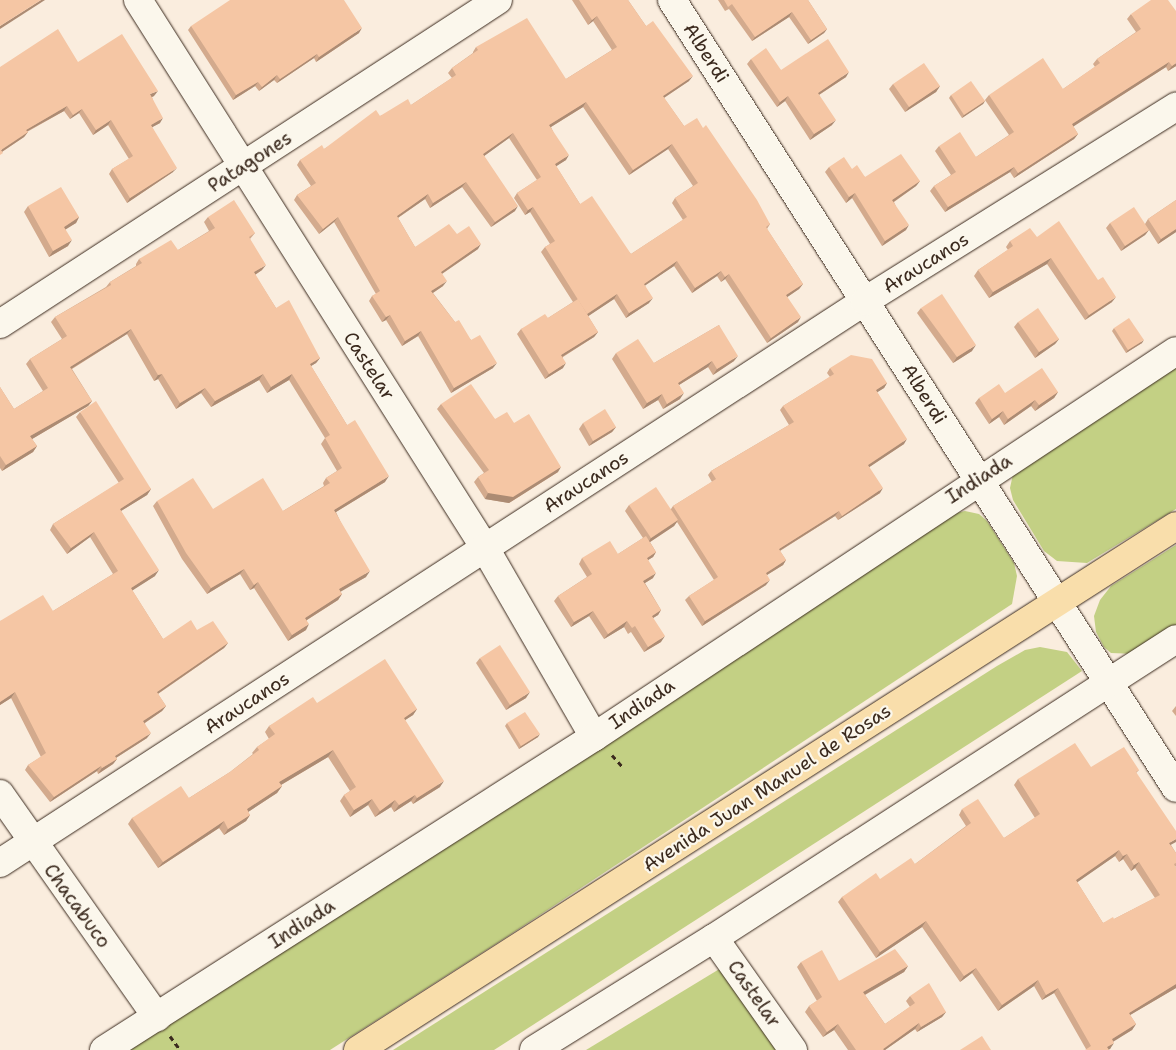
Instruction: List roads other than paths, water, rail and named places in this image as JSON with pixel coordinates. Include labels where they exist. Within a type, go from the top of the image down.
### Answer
[{"type":"main road","name":"Avenida Juan Manuel de Rosas","points":[[358,1050],[1176,526]]},
{"type":"street","name":"Castelar","points":[[138,0],[242,168],[485,548],[594,737]]},
{"type":"street","name":"Patagones","points":[[0,324],[498,0]]},
{"type":"street","name":"Alberdi","points":[[672,0],[1107,684],[1176,788]]},
{"type":"street","name":"Araucanos","points":[[0,864],[865,301],[1176,107]]},
{"type":"street","name":"Indiada","points":[[104,1050],[594,737],[978,480],[1176,351]]},
{"type":"street","points":[[534,1050],[714,938],[1176,639]]},
{"type":"street","name":"Chacabuco","points":[[0,794],[32,843],[157,1017]]},
{"type":"street","name":"Castelar","points":[[714,938],[793,1050]]}]
